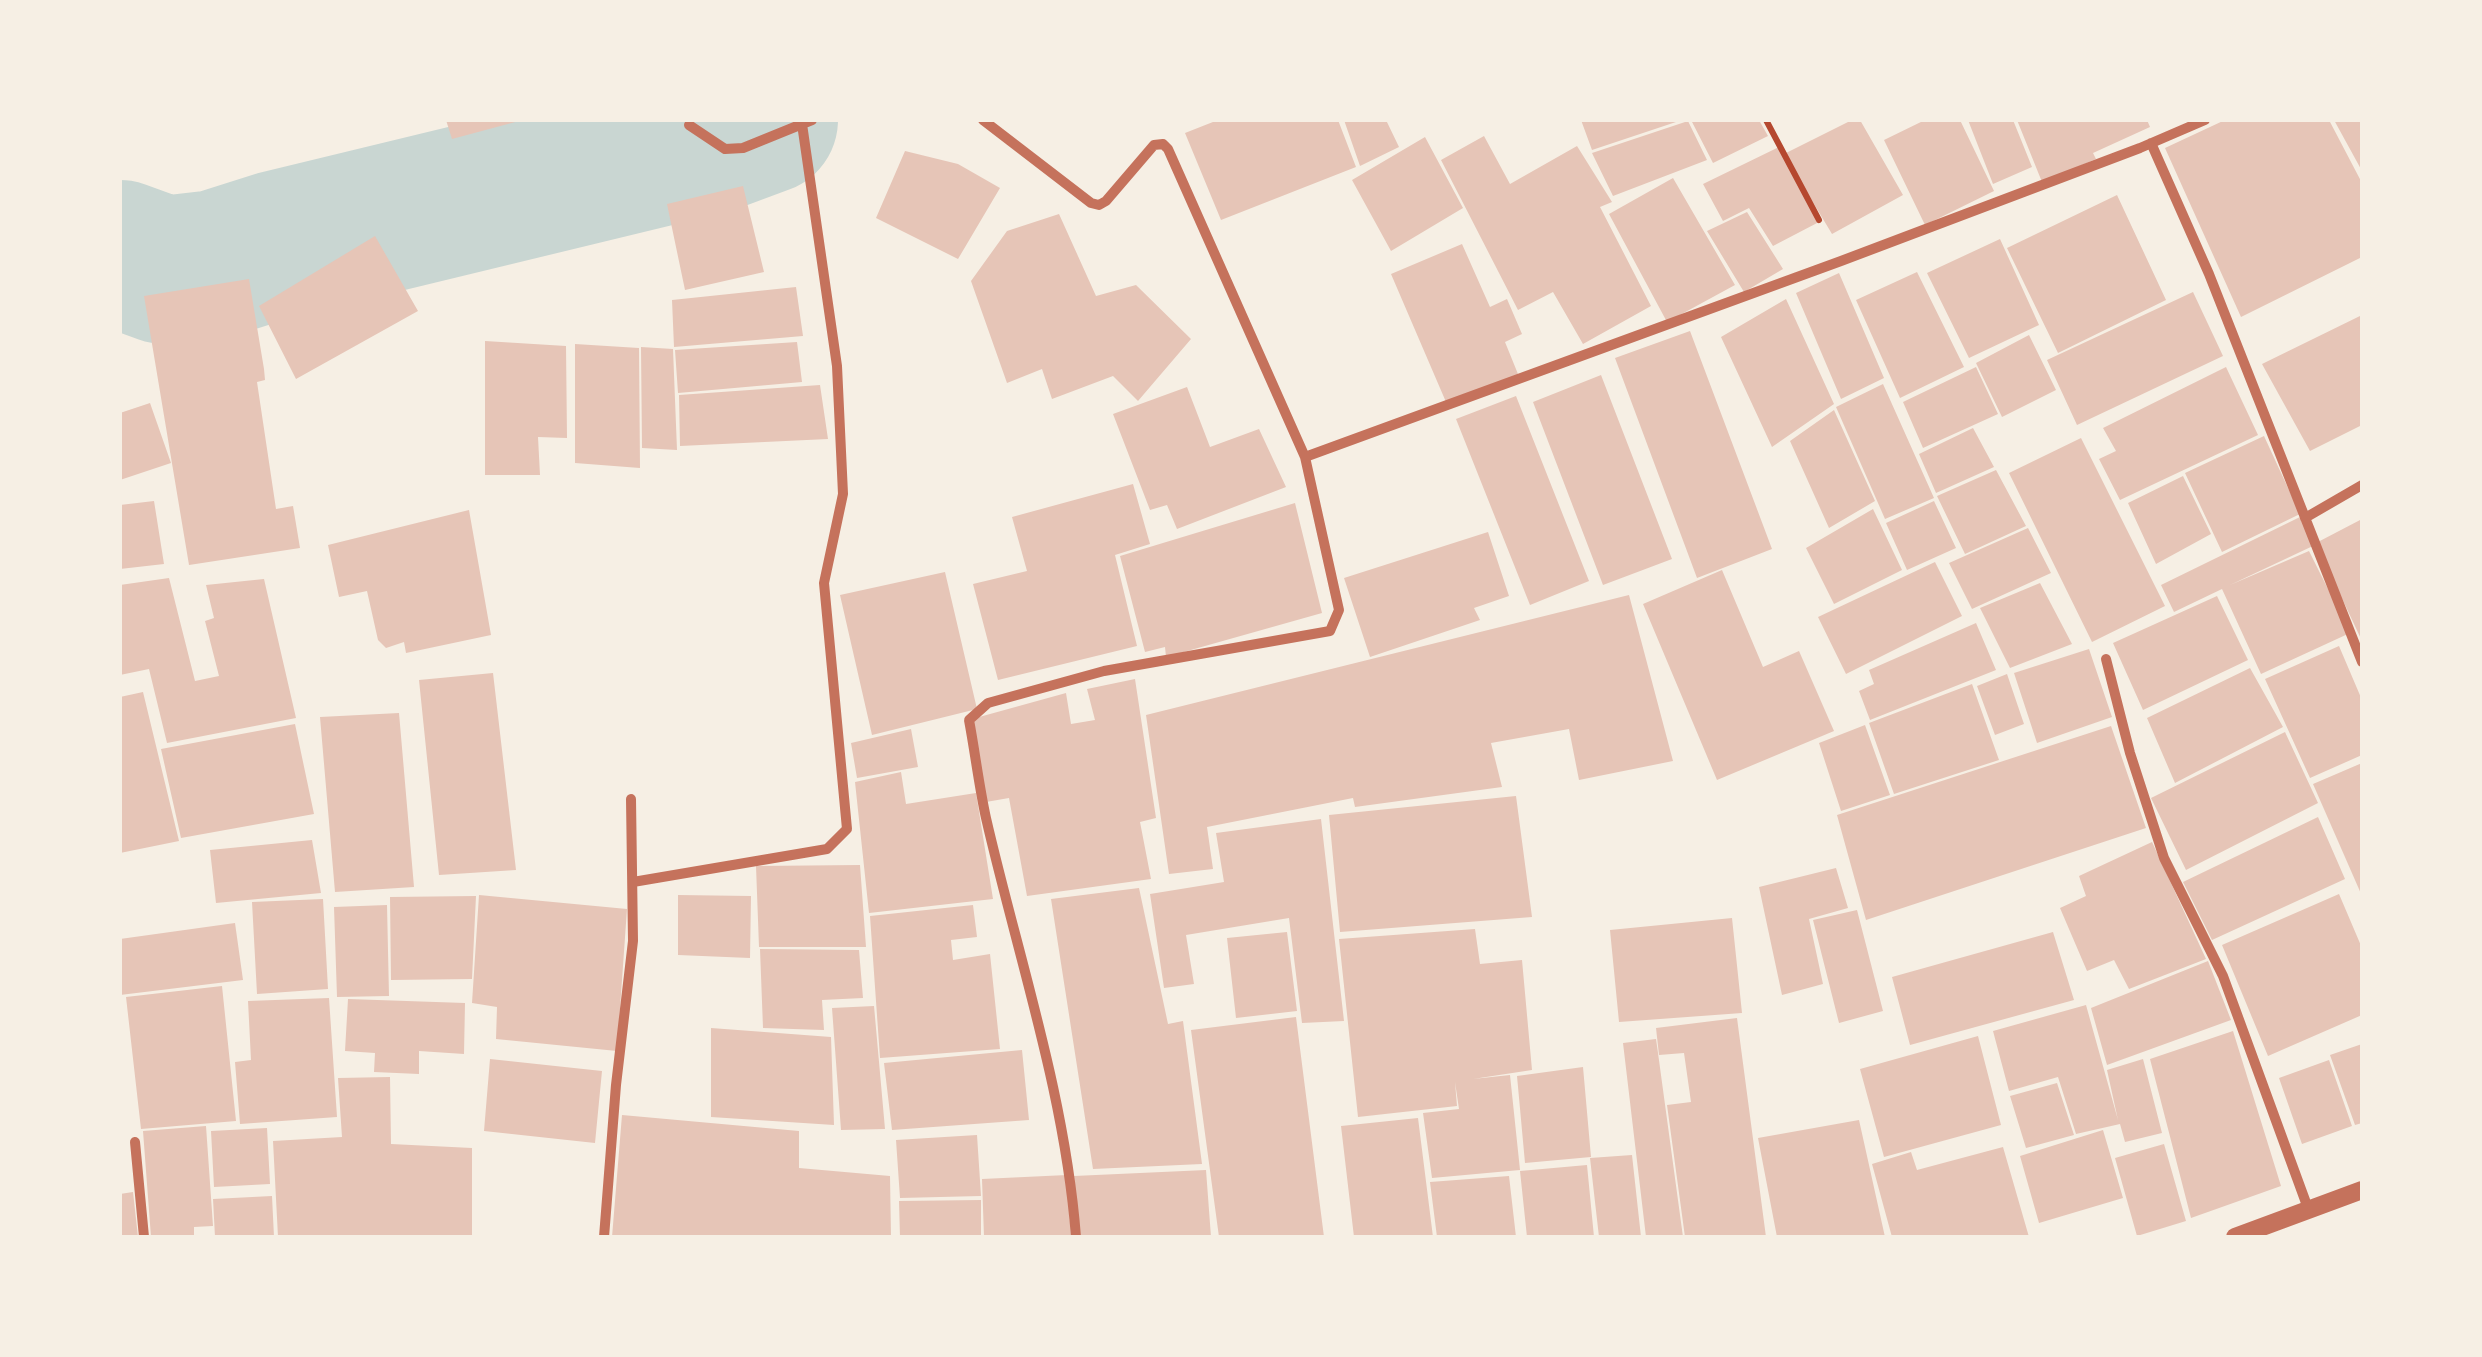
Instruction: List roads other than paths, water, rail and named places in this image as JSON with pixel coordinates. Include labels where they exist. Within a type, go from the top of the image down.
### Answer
[{"type":"street","points":[[983,120],[1091,203],[1099,205],[1154,145],[1162,144],[1168,150],[1305,457],[1339,610],[1330,631],[1104,672],[988,703],[969,720],[985,814],[1060,1114],[1071,1174],[1076,1237]]},
{"type":"street","points":[[1305,457],[1841,261],[2205,120]]},
{"type":"street","points":[[633,882],[827,850],[847,830],[824,583],[843,494],[836,366],[807,122],[743,148],[725,149],[689,125]]},
{"type":"street","points":[[2151,144],[2209,274],[2362,662]]},
{"type":"street","points":[[2305,518],[2362,486]]},
{"type":"street","points":[[2106,660],[2164,858],[2223,976],[2309,1212]]},
{"type":"street","points":[[604,1237],[633,942],[631,799]]},
{"type":"street","points":[[135,1142],[144,1237]]},
{"type":"street","points":[[2248,1235],[2362,1190]]},
{"type":"waterway","points":[[120,254],[164,270],[216,264],[276,245],[713,139],[764,120]]}]
